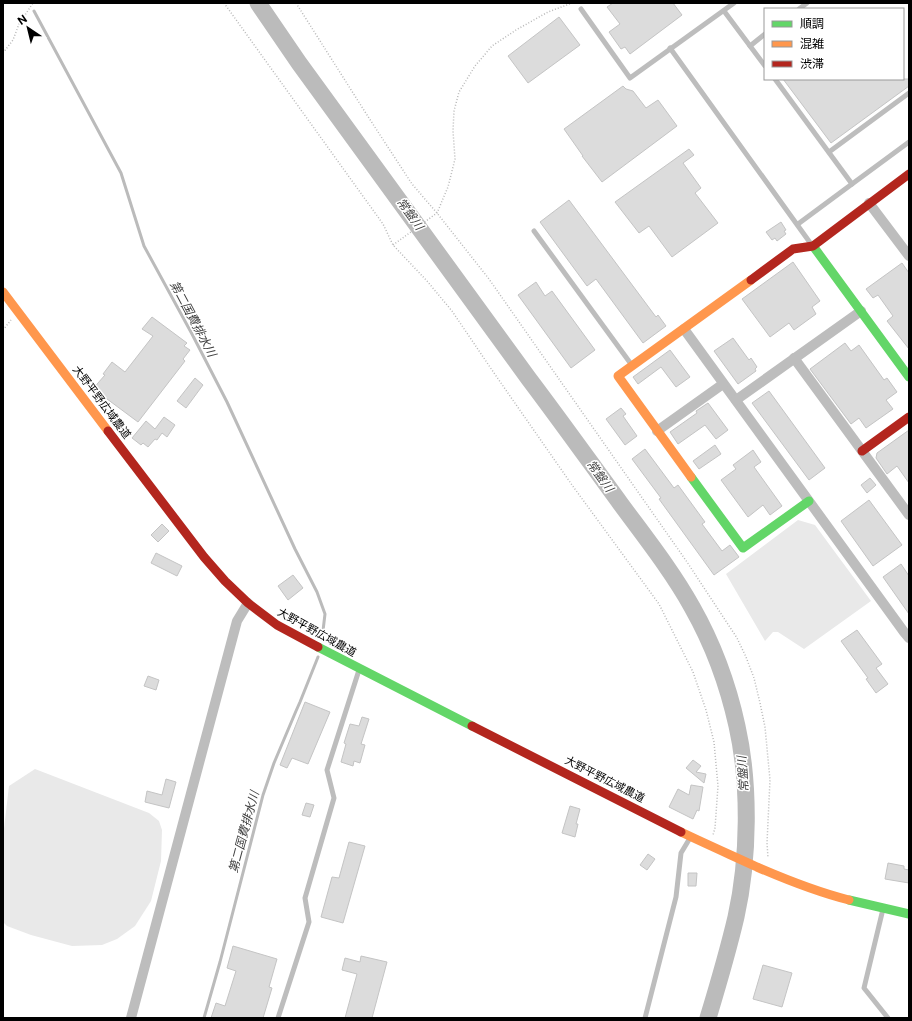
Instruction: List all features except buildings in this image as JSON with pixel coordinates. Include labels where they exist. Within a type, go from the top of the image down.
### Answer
[{"type":"street","points":[[809,501],[743,548],[618,376],[684,330],[793,250],[813,246],[909,174]]},
{"type":"street","points":[[869,203],[909,256]]},
{"type":"street","points":[[813,246],[909,377]]},
{"type":"street","name":"大野平野広域農道","points":[[3,292],[204,557],[225,581],[248,603],[277,625],[360,669],[713,848],[764,870]]},
{"type":"street","points":[[736,400],[861,311]]},
{"type":"street","points":[[684,330],[909,638]]},
{"type":"street","points":[[794,358],[909,515]]},
{"type":"street","points":[[657,431],[724,384]]},
{"type":"street","points":[[862,451],[909,417]]},
{"type":"street","points":[[131,1018],[238,621],[248,603]]},
{"type":"street","points":[[764,870],[815,890],[853,901],[909,914]]},
{"type":"lane","points":[[581,10],[630,78],[734,3]]},
{"type":"lane","points":[[724,11],[764,65]]},
{"type":"lane","points":[[750,46],[764,35]]},
{"type":"lane","points":[[670,48],[813,246]]},
{"type":"lane","points":[[776,80],[852,184]]},
{"type":"lane","points":[[829,152],[909,93]]},
{"type":"lane","points":[[798,224],[909,142]]},
{"type":"lane","points":[[534,231],[632,366]]},
{"type":"lane","points":[[278,1018],[309,922],[305,898],[334,798],[327,770],[360,669]]},
{"type":"lane","points":[[645,1018],[676,897],[681,853],[691,837]]},
{"type":"lane","points":[[883,908],[864,988],[888,1018]]},
{"type":"path","points":[[3,53],[13,40],[18,24],[33,3]]},
{"type":"path","points":[[224,3],[383,224],[393,244],[452,311],[572,485],[659,604],[693,672],[706,710],[714,742],[718,786],[713,848]]},
{"type":"path","points":[[296,3],[412,184],[489,279],[687,562],[737,638],[754,678],[765,727],[770,780],[764,870]]},
{"type":"path","points":[[393,244],[437,214],[448,187],[455,159],[453,131],[454,110],[459,92],[475,66],[492,46],[516,30],[548,12],[572,3]]},
{"type":"shaded area","points":[[798,520],[815,525],[871,601],[804,649],[778,632],[773,632],[765,641],[726,574]]},
{"type":"shaded area","points":[[35,769],[149,813],[159,821],[162,830],[161,861],[151,901],[135,926],[117,939],[102,945],[72,946],[31,935],[7,926],[3,922],[3,837],[9,786]]},
{"type":"waterway","name":"常盤川","points":[[258,3],[299,63],[500,340],[658,554],[676,580],[707,635],[729,695],[737,726],[741,748],[746,797],[745,846],[740,895],[723,968],[708,1018]]},
{"type":"waterway","name":"第二国費排水川","points":[[34,11],[121,173],[144,246],[227,402],[295,549],[317,592],[325,614],[322,639]]},
{"type":"waterway","name":"第二国費排水川","points":[[204,1018],[263,795],[274,763],[318,657]]},
{"type":"traffic: fast","points":[[813,246],[909,377]]},
{"type":"traffic: fast","points":[[691,477],[743,548],[809,501]]},
{"type":"traffic: fast","points":[[318,647],[472,726]]},
{"type":"traffic: fast","points":[[849,900],[909,914]]},
{"type":"traffic: slow","points":[[691,477],[618,376],[751,280]]},
{"type":"traffic: slow","points":[[3,292],[108,431]]},
{"type":"traffic: slow","points":[[681,832],[780,877],[849,900]]},
{"type":"traffic: jam","points":[[751,280],[793,249],[813,246],[909,174]]},
{"type":"traffic: jam","points":[[862,451],[909,417]]},
{"type":"traffic: jam","points":[[108,431],[204,557],[225,581],[248,603],[277,625],[318,647]]},
{"type":"traffic: jam","points":[[472,726],[681,832]]}]
